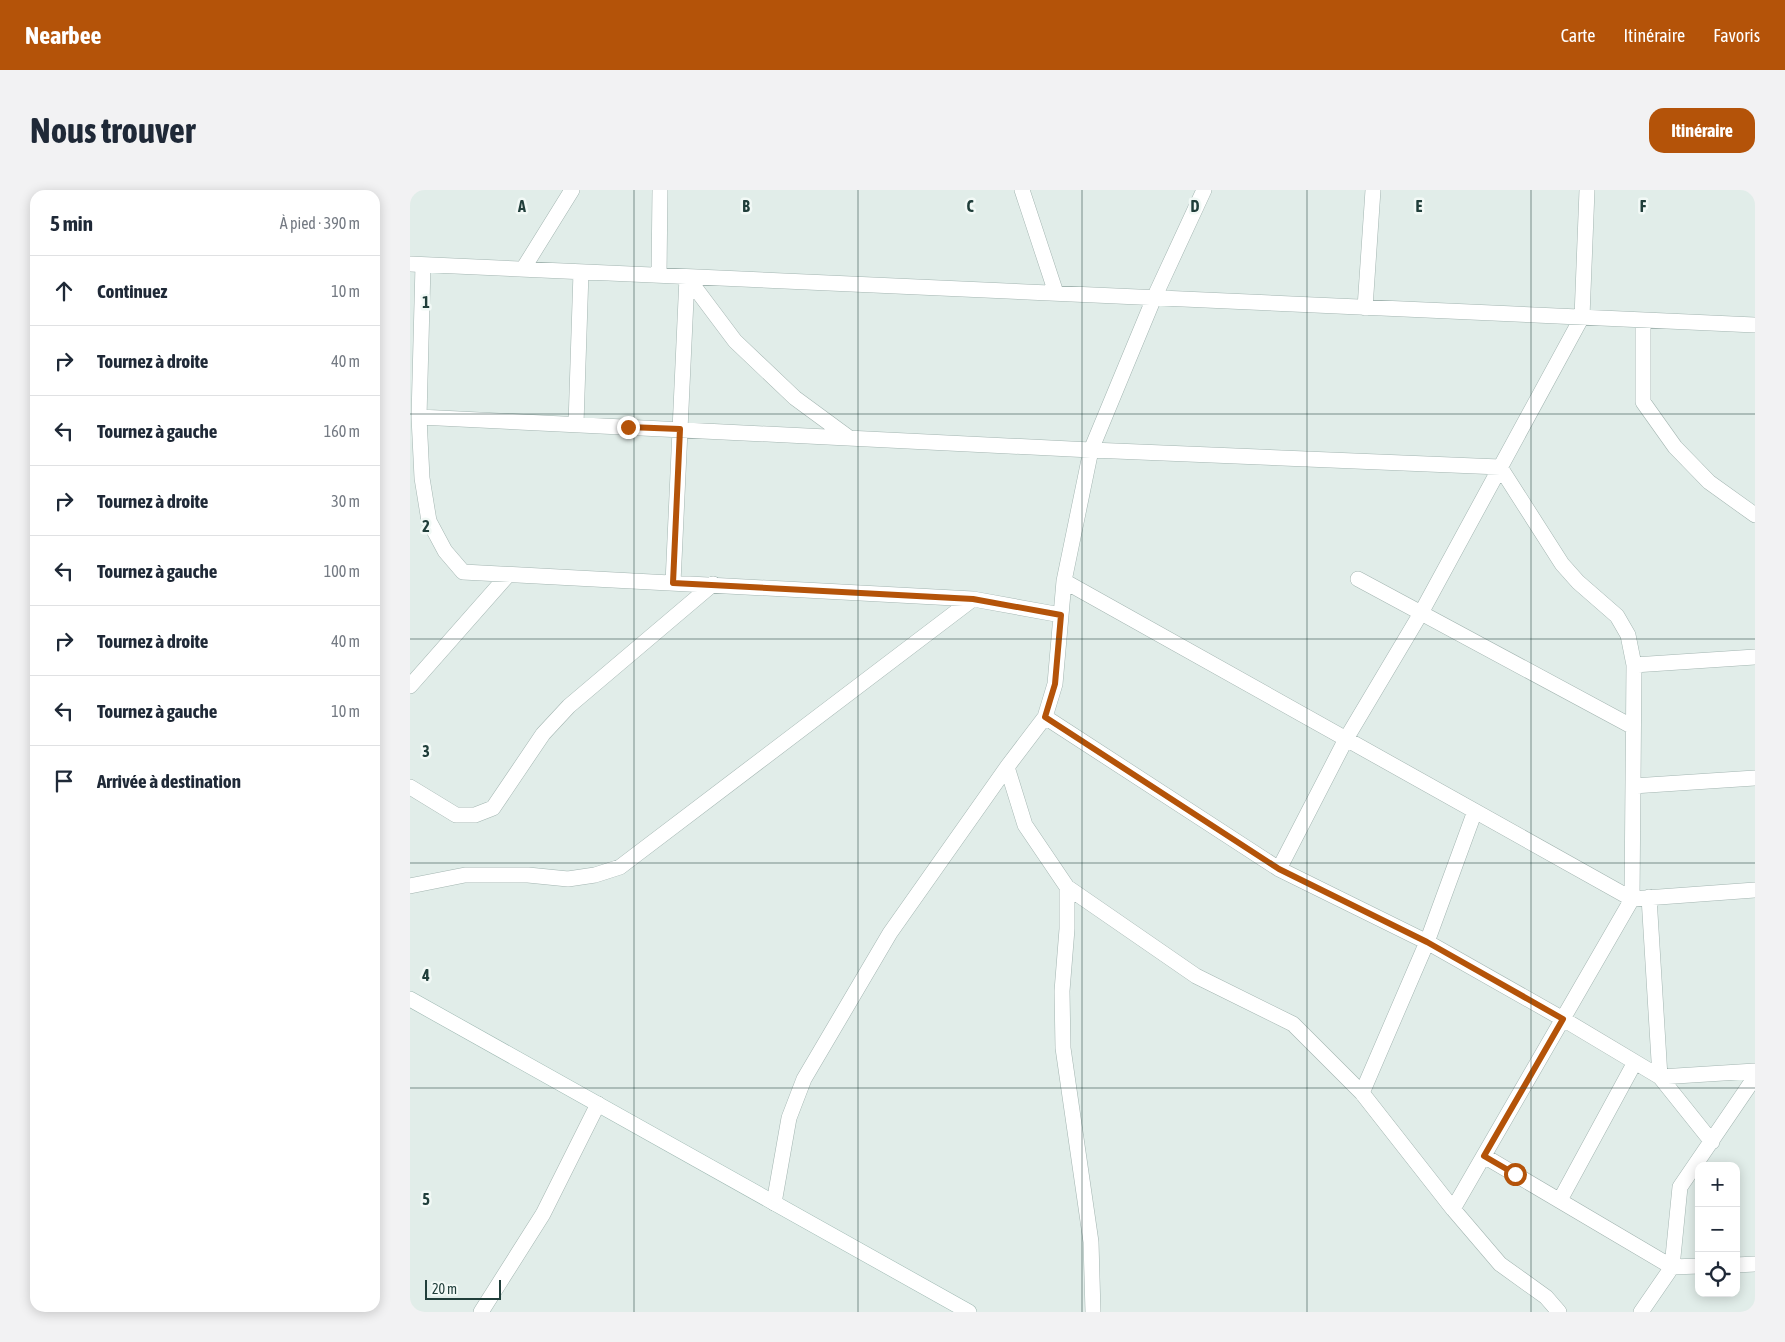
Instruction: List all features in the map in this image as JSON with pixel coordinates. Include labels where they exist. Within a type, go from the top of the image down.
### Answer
[{"type":"street","points":[[523,270],[572,190]]},
{"type":"street","points":[[659,275],[660,190]]},
{"type":"street","points":[[1022,190],[1056,294]]},
{"type":"street","points":[[774,1203],[790,1118],[804,1079],[890,933],[1007,767],[1045,717],[1055,684],[1064,580],[1091,450],[1154,298],[1204,190]]},
{"type":"street","points":[[1365,308],[1373,190]]},
{"type":"street","points":[[1279,869],[1346,739],[1420,613],[1582,317],[1587,190]]},
{"type":"street","points":[[1061,615],[973,599],[463,572],[445,551],[429,521],[422,478],[416,265],[1755,325]]},
{"type":"street","points":[[576,424],[581,272]]},
{"type":"street","points":[[673,583],[687,277]]},
{"type":"street","points":[[687,277],[735,341],[795,398],[848,437]]},
{"type":"street","points":[[1643,320],[1643,402],[1675,447],[1709,482],[1755,515]]},
{"type":"street","points":[[419,417],[1500,468]]},
{"type":"street","points":[[1453,1209],[1632,899],[1634,665],[1628,635],[1617,616],[1578,582],[1562,564],[1500,468]]},
{"type":"street","points":[[410,686],[508,575]]},
{"type":"street","points":[[1358,579],[1633,727]]},
{"type":"street","points":[[1064,580],[1632,899],[1755,890]]},
{"type":"street","points":[[410,787],[456,816],[475,815],[493,808],[543,734],[570,706],[713,584]]},
{"type":"street","points":[[410,886],[465,875],[528,875],[568,878],[595,875],[620,867],[973,599]]},
{"type":"street","points":[[1634,665],[1755,657]]},
{"type":"street","points":[[1045,717],[1279,869],[1427,942],[1563,1019],[1660,1077],[1712,1142]]},
{"type":"street","points":[[1007,767],[1026,825],[1067,887],[1196,976],[1293,1024],[1362,1093],[1453,1209],[1500,1264],[1546,1297],[1560,1312]]},
{"type":"street","points":[[1633,786],[1755,778]]},
{"type":"street","points":[[1362,1093],[1427,942],[1475,811]]},
{"type":"street","points":[[1067,887],[1067,929],[1062,991],[1063,1048],[1091,1242],[1093,1312]]},
{"type":"street","points":[[1649,897],[1660,1077]]},
{"type":"street","points":[[410,999],[969,1312]]},
{"type":"street","points":[[1560,1200],[1635,1062]]},
{"type":"street","points":[[1660,1077],[1755,1071]]},
{"type":"street","points":[[1641,1312],[1672,1267],[1680,1188],[1755,1077]]},
{"type":"street","points":[[481,1312],[543,1214],[598,1104]]},
{"type":"street","points":[[1484,1156],[1672,1267],[1695,1266]]},
{"type":"street","points":[[1740,1265],[1755,1264]]},
{"type":"route","points":[[628,427],[680,429],[673,583],[973,599],[1061,615],[1055,684],[1045,717],[1279,869],[1427,942],[1563,1019],[1484,1156],[1515,1174]]}]
